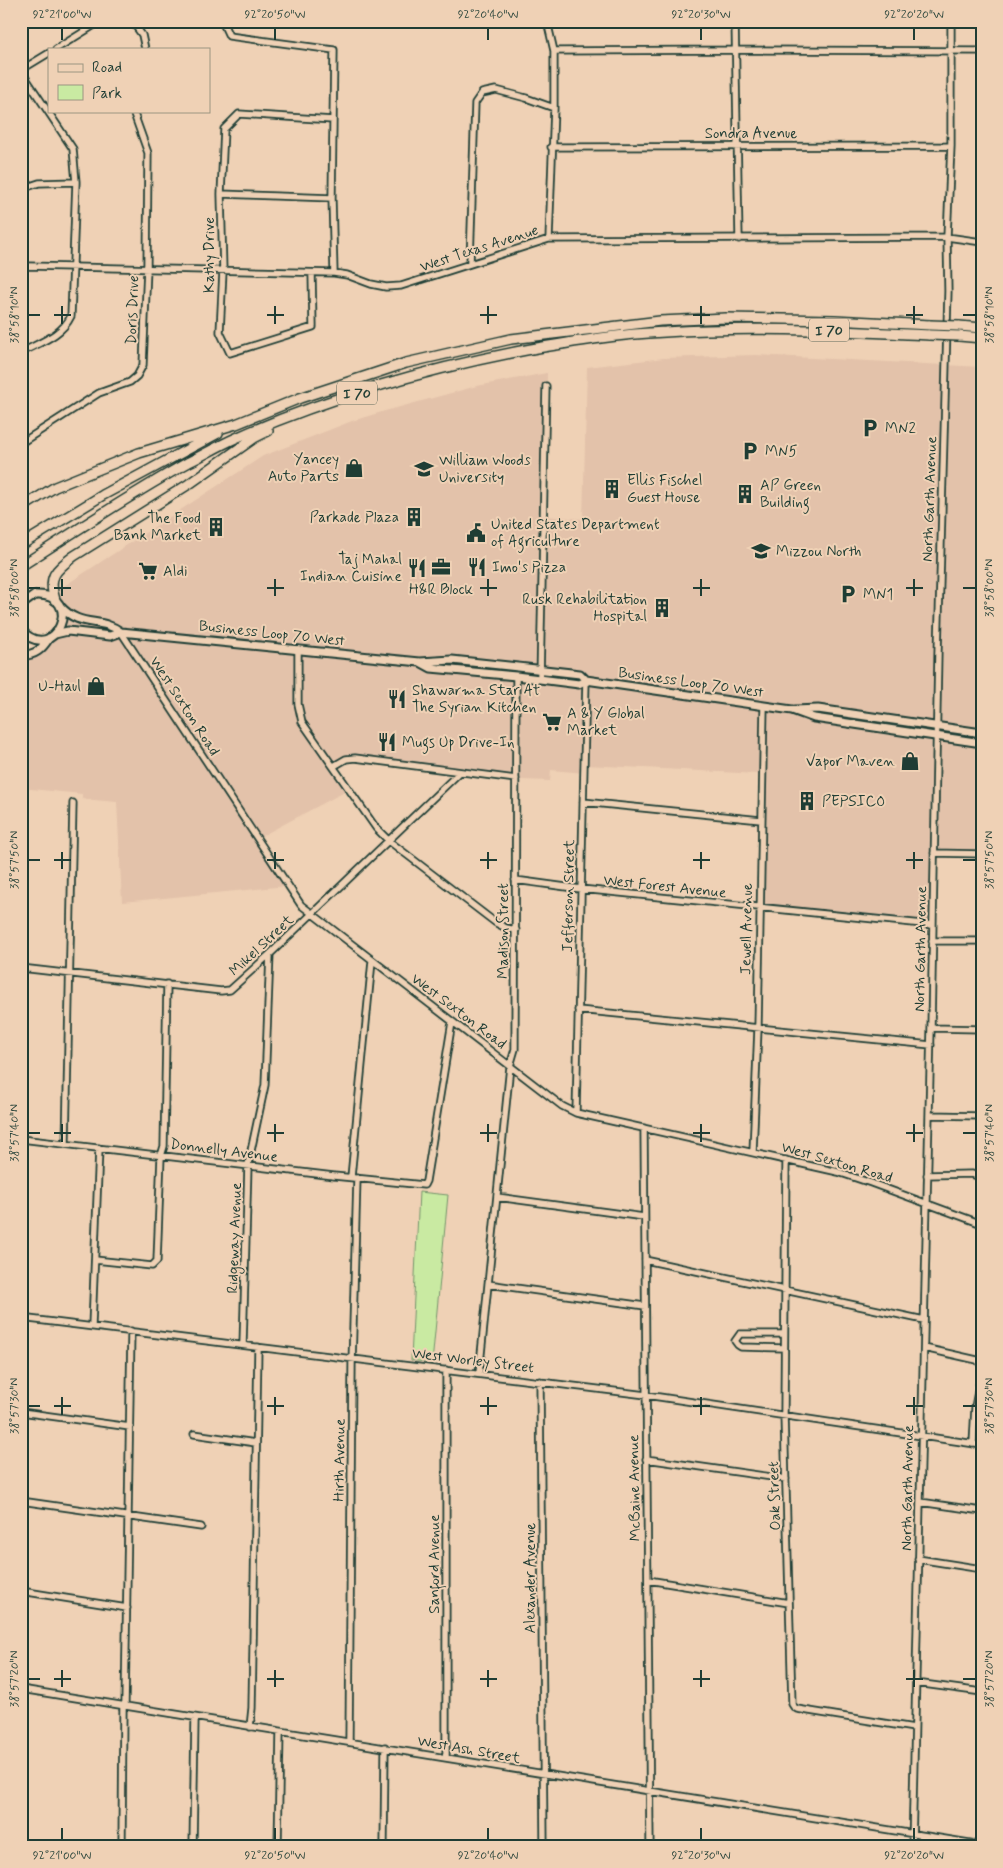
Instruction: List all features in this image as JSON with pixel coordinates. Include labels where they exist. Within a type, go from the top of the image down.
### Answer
[{"type":"highway","name":"I 70","points":[[21,545],[103,495],[236,424],[300,398],[406,363],[521,338],[660,321],[726,318],[834,320],[930,330],[959,336],[982,338]]},
{"type":"highway","name":"I 70","points":[[21,566],[142,488],[235,438],[402,378],[484,358],[579,341],[663,332],[728,330],[930,330],[959,326],[982,328]]},
{"type":"highway","points":[[57,603],[52,589],[53,576],[63,564],[189,484],[254,438],[301,413]]},
{"type":"highway","points":[[21,508],[55,487],[139,453],[236,424]]},
{"type":"main road","points":[[21,596],[42,595],[57,603],[62,621],[52,636],[37,652],[30,655],[21,655]]},
{"type":"main road","points":[[21,605],[31,597]]},
{"type":"main road","name":"Business Loop 70 West","points":[[57,603],[73,618],[113,626],[121,632]]},
{"type":"main road","name":"Business Loop 70 West","points":[[21,630],[34,639],[41,640],[61,631],[110,636],[121,632],[420,662],[452,660],[541,669],[580,674],[586,680],[764,706],[792,710],[818,709],[982,733]]},
{"type":"main road","name":"Business Loop 70 West","points":[[420,662],[431,668],[579,684],[586,680]]},
{"type":"main road","name":"Business Loop 70 West","points":[[792,710],[814,718],[982,744]]},
{"type":"street","points":[[58,48],[101,21]]},
{"type":"street","points":[[132,21],[142,35],[145,48]]},
{"type":"street","points":[[222,21],[229,36],[334,50],[332,198],[334,273]]},
{"type":"street","points":[[547,21],[554,51],[554,108],[549,239]]},
{"type":"street","points":[[735,21],[739,239]]},
{"type":"street","name":"North Garth Avenue","points":[[912,1847],[931,1045],[936,726],[948,291],[947,237],[951,146],[951,21]]},
{"type":"street","points":[[554,51],[982,51]]},
{"type":"street","points":[[48,54],[21,70],[48,111]]},
{"type":"street","points":[[470,263],[474,103],[482,93],[496,90],[554,108]]},
{"type":"street","points":[[24,351],[58,332],[66,326],[71,316],[76,182],[73,149],[49,112]]},
{"type":"street","name":"Doris Drive","points":[[21,443],[99,393],[130,382],[137,376],[143,365],[147,268],[148,153],[134,112]]},
{"type":"street","name":"Kathy Drive","points":[[312,273],[314,327],[230,353],[220,332],[223,271],[221,194],[224,129],[239,114],[333,120]]},
{"type":"street","name":"Sondra Avenue","points":[[552,147],[951,146]]},
{"type":"street","points":[[21,188],[39,183],[76,182]]},
{"type":"street","points":[[221,194],[332,198]]},
{"type":"street","name":"West Texas Avenue","points":[[21,268],[28,266],[72,266],[334,273],[347,275],[372,284],[393,286],[418,281],[549,239],[947,237],[982,242]]},
{"type":"street","points":[[540,679],[546,386]]},
{"type":"street","name":"West Sexton Road","points":[[121,632],[301,905],[562,1106],[576,1113],[845,1174],[982,1224]]},
{"type":"street","points":[[298,649],[298,704],[302,722],[376,828],[389,841],[496,923],[516,930]]},
{"type":"street","name":"Madison Street","points":[[479,1374],[510,1066],[515,1049],[516,676]]},
{"type":"street","name":"Jefferson Street","points":[[576,1113],[586,680]]},
{"type":"street","name":"Jewell Avenue","points":[[753,1152],[758,1028],[764,706]]},
{"type":"street","points":[[334,766],[346,759],[355,758],[516,779]]},
{"type":"street","name":"Mikel Street","points":[[21,968],[220,991],[230,990],[459,773]]},
{"type":"street","points":[[584,802],[761,820]]},
{"type":"street","points":[[66,1144],[73,803]]},
{"type":"street","points":[[934,853],[982,854]]},
{"type":"street","name":"West Forest Avenue","points":[[515,880],[581,890],[933,925]]},
{"type":"street","points":[[932,941],[982,941]]},
{"type":"street","name":"Ridgeway Avenue","points":[[243,1345],[248,1165],[265,1085],[270,954]]},
{"type":"street","name":"Hirth Avenue","points":[[349,1742],[354,1178],[372,961]]},
{"type":"street","points":[[95,1260],[152,1266],[158,1261],[164,1146],[167,984]]},
{"type":"street","points":[[578,1010],[931,1045]]},
{"type":"street","name":"Donnelly Avenue","points":[[21,1139],[354,1178],[424,1184],[452,1022]]},
{"type":"street","points":[[931,1028],[982,1029]]},
{"type":"street","points":[[929,1115],[982,1116]]},
{"type":"street","name":"McBaine Avenue","points":[[644,1128],[650,1847]]},
{"type":"street","points":[[92,1326],[99,1148]]},
{"type":"street","name":"Oak Street","points":[[786,1160],[784,1415],[794,1707],[914,1728]]},
{"type":"street","points":[[927,1175],[972,1174],[982,1178]]},
{"type":"street","points":[[497,1197],[644,1217]]},
{"type":"street","points":[[645,1260],[924,1320]]},
{"type":"street","points":[[488,1284],[645,1306]]},
{"type":"street","name":"West Worley Street","points":[[21,1318],[646,1395],[982,1445]]},
{"type":"street","points":[[122,1847],[132,1331]]},
{"type":"street","points":[[784,1334],[740,1334],[735,1341],[741,1346],[784,1348]]},
{"type":"street","points":[[250,1726],[252,1708],[258,1346]]},
{"type":"street","points":[[924,1348],[977,1360],[982,1366]]},
{"type":"street","name":"Sanford Avenue","points":[[446,1370],[446,1758]]},
{"type":"street","points":[[972,1444],[975,1407],[982,1370]]},
{"type":"street","name":"Alexander Avenue","points":[[540,1381],[544,1847]]},
{"type":"street","points":[[21,1412],[130,1427]]},
{"type":"street","points":[[194,1434],[256,1443]]},
{"type":"street","points":[[646,1459],[786,1479]]},
{"type":"street","points":[[21,1501],[201,1527]]},
{"type":"street","points":[[920,1502],[982,1511]]},
{"type":"street","points":[[918,1559],[982,1569]]},
{"type":"street","points":[[648,1580],[789,1603]]},
{"type":"street","points":[[21,1591],[128,1608]]},
{"type":"street","points":[[916,1684],[982,1692]]},
{"type":"street","name":"West Ash Street","points":[[21,1689],[982,1845]]},
{"type":"street","points":[[193,1847],[195,1718]]},
{"type":"street","points":[[278,1847],[280,1731]]},
{"type":"street","points":[[384,1747],[384,1847]]},
{"type":"shaded area","points":[[755,355],[982,367],[982,854],[935,854],[933,925],[760,907],[758,774],[586,765],[585,773],[551,770],[550,781],[521,780],[355,759],[334,766],[350,789],[258,838],[287,886],[122,902],[117,802],[82,799],[82,794],[21,788],[21,657],[44,648],[64,613],[58,590],[263,456],[352,421],[385,411],[477,386],[547,373],[544,516],[583,519],[587,367],[664,358]]},
{"type":"green space","points":[[419,1192],[448,1195],[432,1363],[411,1360]]},
{"type":"place","name":"MN2","points":[[870,428]]},
{"type":"place","name":"MN5","points":[[750,451]]},
{"type":"place","name":"Yancey Auto Parts","points":[[354,468]]},
{"type":"place","name":"William Woods University","points":[[424,469]]},
{"type":"place","name":"Ellis Fischel Guest House","points":[[612,489]]},
{"type":"place","name":"AP Green Building","points":[[745,494]]},
{"type":"place","name":"Parkade Plaza","points":[[414,517]]},
{"type":"place","name":"The Food Bank Market","points":[[216,527]]},
{"type":"place","name":"United States Department of Agriculture","points":[[476,533]]},
{"type":"place","name":"Mizzou North","points":[[761,551]]},
{"type":"place","name":"H&R Block","points":[[441,567]]},
{"type":"place","name":"Imo's Pizza","points":[[477,567]]},
{"type":"place","name":"Taj Mahal Indian Cuisine","points":[[417,568]]},
{"type":"place","name":"Aldi","points":[[148,571]]},
{"type":"place","name":"MN1","points":[[848,594]]},
{"type":"place","name":"Rusk Rehabilitation Hospital","points":[[662,608]]},
{"type":"place","name":"U-Haul","points":[[96,686]]},
{"type":"place","name":"Shawarma Star At The Syrian Kitchen","points":[[397,699]]},
{"type":"place","name":"A & Y Global Market","points":[[552,722]]},
{"type":"place","name":"Mugs Up Drive-In","points":[[387,742]]},
{"type":"place","name":"Vapor Maven","points":[[910,761]]},
{"type":"place","name":"PEPSICO","points":[[807,801]]}]
